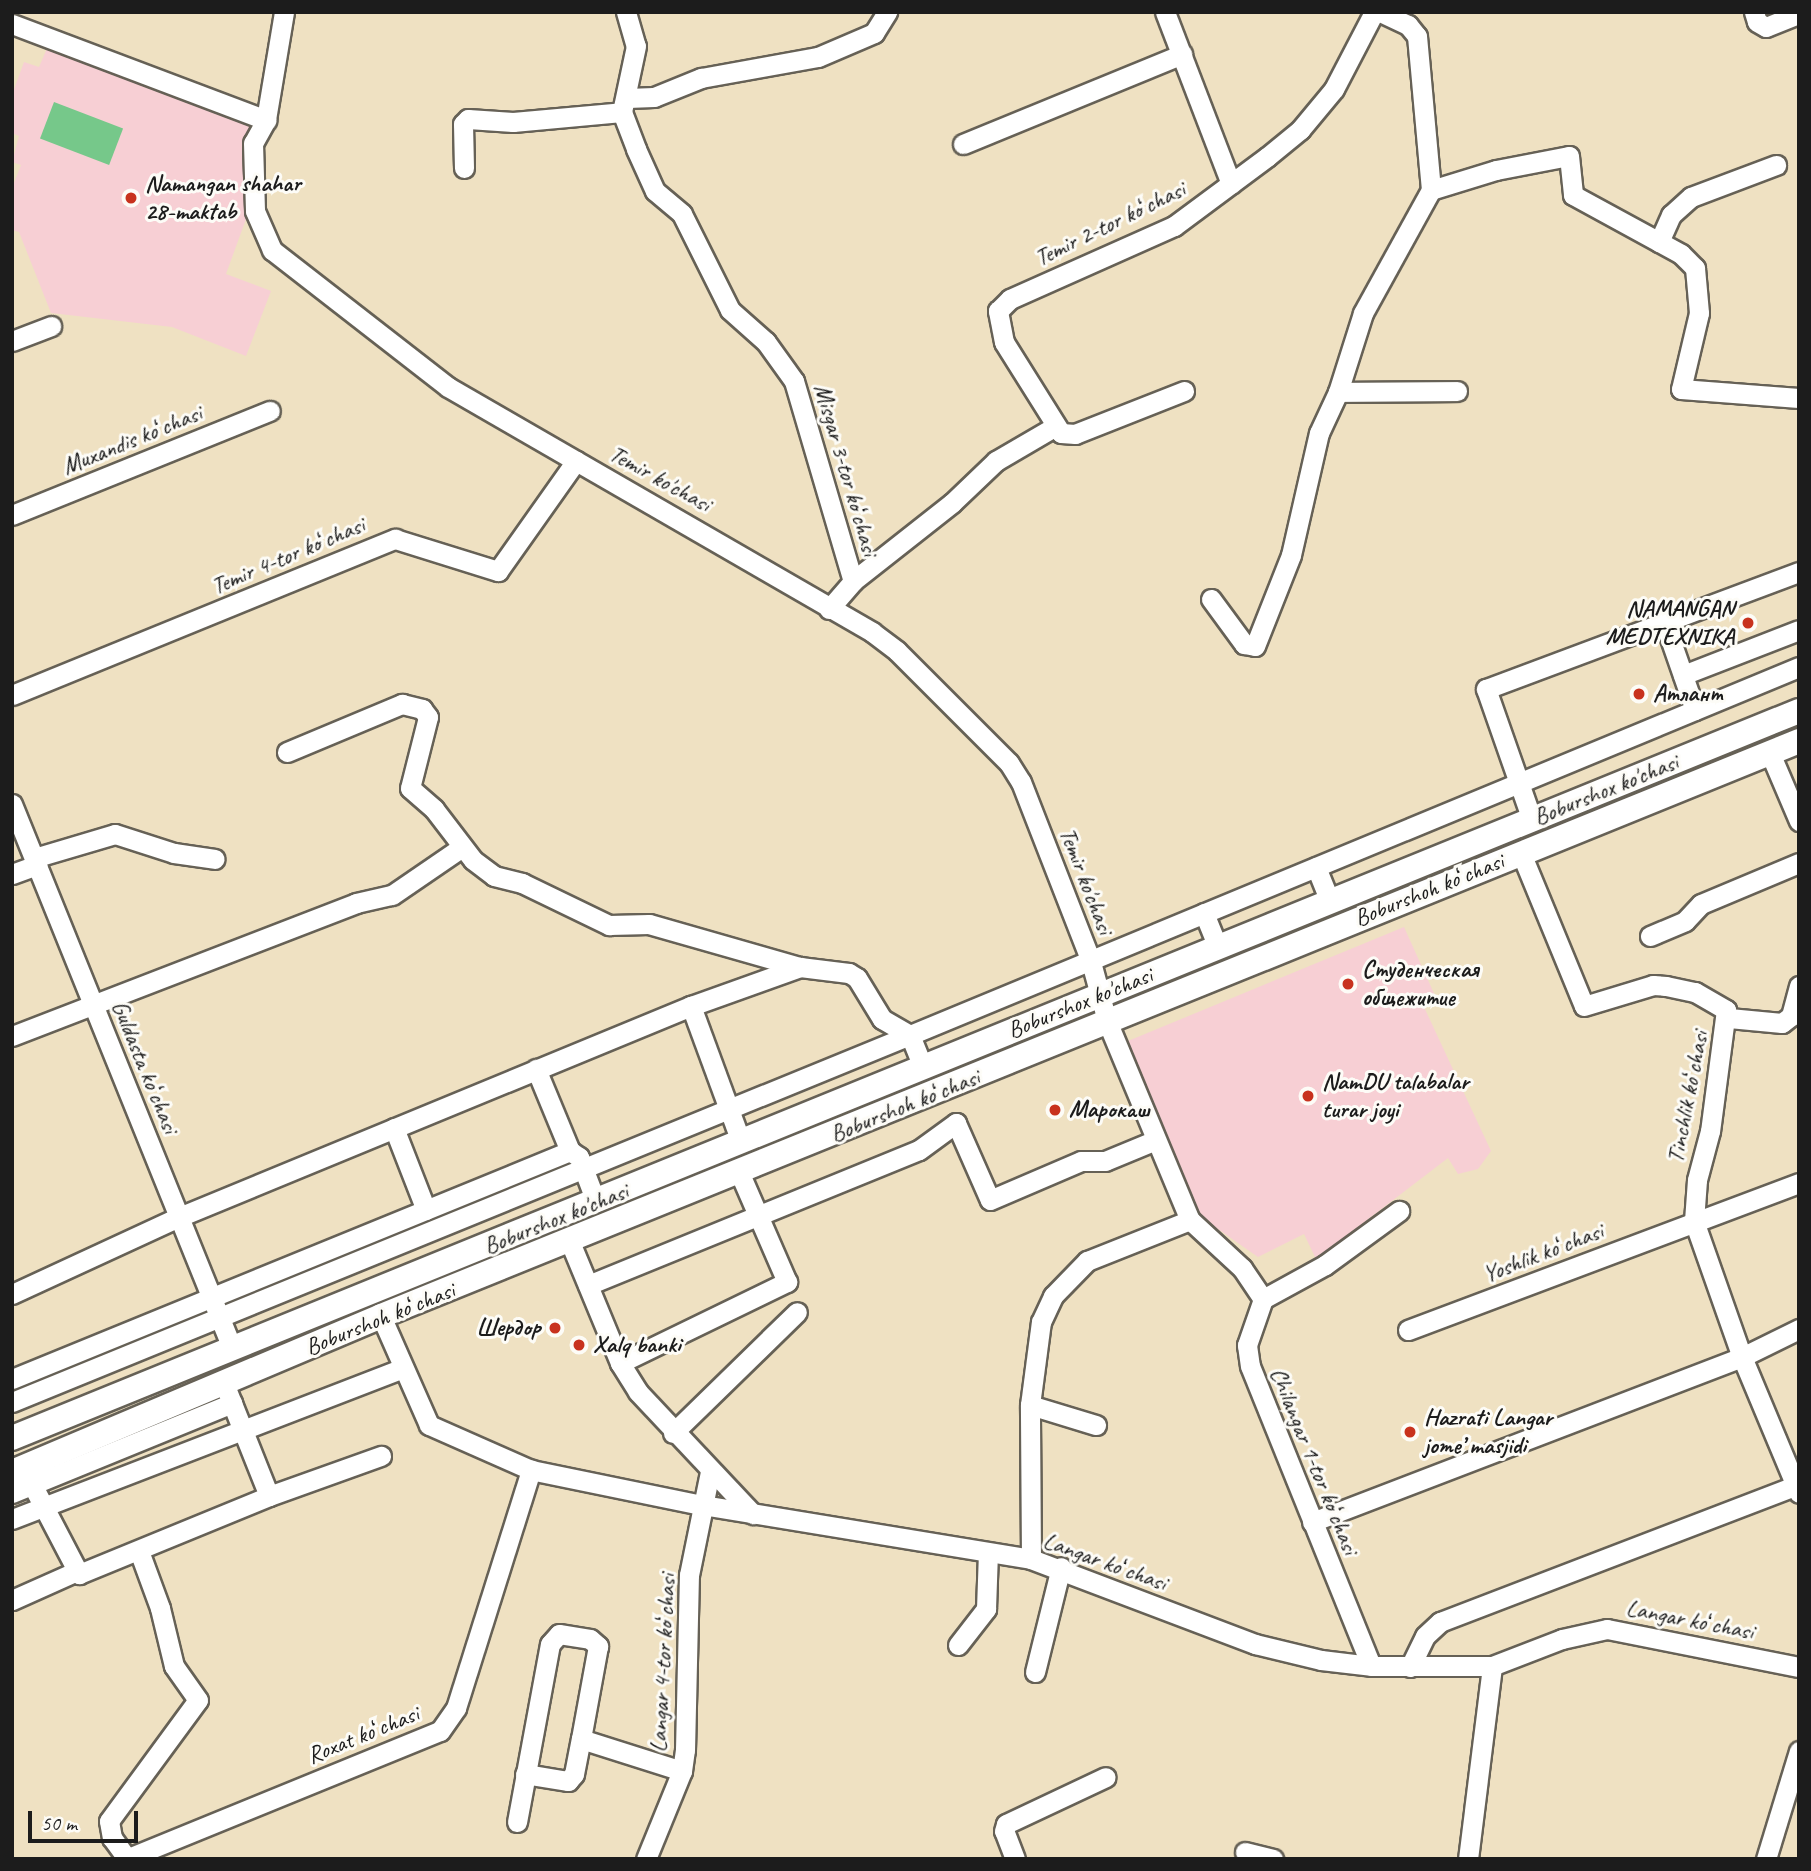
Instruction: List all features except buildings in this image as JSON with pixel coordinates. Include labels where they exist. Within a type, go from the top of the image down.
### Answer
[{"type":"main road","name":"Boburshox ko'chasi","points":[[12,1438],[1799,711]]},
{"type":"main road","name":"Boburshoh koʻchasi","points":[[22,1475],[228,1393],[382,1316],[740,1174],[1107,1021],[1799,741]]},
{"type":"street","name":"Temir ko'chasi","points":[[284,12],[265,120],[253,143],[255,211],[272,250],[436,379],[897,650],[1009,763],[1021,782],[1091,962],[1107,1021]]},
{"type":"street","points":[[624,105],[636,46],[626,12]]},
{"type":"street","points":[[464,168],[463,124],[468,119],[513,122],[624,105],[654,97],[701,78],[818,57],[874,33],[887,12]]},
{"type":"street","points":[[1165,12],[1231,184]]},
{"type":"street","name":"Temir 2-tor koʻchasi","points":[[1056,426],[1004,342],[997,321],[1003,304],[1174,226],[1231,184],[1308,120],[1334,89],[1374,12]]},
{"type":"street","points":[[1211,599],[1244,644],[1255,646],[1291,555],[1319,433],[1338,392],[1363,313],[1431,190],[1417,36],[1408,25],[1380,12]]},
{"type":"street","points":[[1754,12],[1757,22],[1766,27],[1799,14]]},
{"type":"street","points":[[12,24],[265,120]]},
{"type":"street","points":[[963,144],[1182,54]]},
{"type":"street","name":"Misgar 3-tor koʻchasi","points":[[624,105],[655,191],[682,214],[730,310],[766,342],[794,381],[853,581]]},
{"type":"street","points":[[1431,190],[1496,170],[1569,156],[1573,195],[1689,261],[1699,281],[1699,313],[1681,389],[1688,393],[1799,398]]},
{"type":"street","points":[[1659,242],[1671,215],[1690,197],[1776,164]]},
{"type":"street","points":[[12,341],[51,326]]},
{"type":"street","points":[[829,609],[853,581],[952,503],[996,461],[1056,426],[1061,433],[1075,434],[1184,391]]},
{"type":"street","points":[[1338,392],[1457,391]]},
{"type":"street","name":"Muxandis koʻchasi","points":[[12,515],[270,411]]},
{"type":"street","name":"Temir 4-tor koʻchasi","points":[[12,695],[395,539],[498,571],[576,461]]},
{"type":"street","points":[[1532,820],[1486,689],[1799,572]]},
{"type":"street","points":[[1665,624],[1695,710]]},
{"type":"street","points":[[1683,675],[1799,630]]},
{"type":"street","points":[[12,1402],[1091,962],[1799,667]]},
{"type":"street","points":[[287,752],[402,705],[422,709],[428,717],[410,788],[435,809],[463,847],[494,876],[522,883],[609,925],[649,924],[800,967],[857,978],[881,1019],[910,1035],[923,1068]]},
{"type":"street","points":[[1770,753],[1799,821]]},
{"type":"street","name":"Guldasta koʻchasi","points":[[12,804],[232,1348]]},
{"type":"street","points":[[12,874],[36,861],[114,834],[174,853],[215,859]]},
{"type":"street","points":[[12,1036],[356,902],[392,895],[463,847]]},
{"type":"street","name":"Tinchlik koʻchasi","points":[[1521,853],[1584,1006],[1653,985],[1666,986],[1716,1002],[1729,1018],[1710,1131],[1697,1180],[1694,1221],[1742,1357],[1798,1488]]},
{"type":"street","points":[[1650,936],[1685,921],[1701,904],[1799,863]]},
{"type":"street","points":[[1316,867],[1329,902]]},
{"type":"street","points":[[1204,913],[1218,947]]},
{"type":"street","points":[[12,1294],[179,1217],[691,1006],[800,967]]},
{"type":"street","points":[[1729,1018],[1788,1020],[1799,986]]},
{"type":"street","points":[[691,1006],[741,1142]]},
{"type":"street","points":[[1107,1021],[1190,1220],[1242,1268],[1263,1298],[1325,1265],[1399,1211]]},
{"type":"street","points":[[536,1069],[570,1152]]},
{"type":"street","points":[[588,1285],[919,1150],[956,1123],[989,1200],[1081,1161],[1105,1161],[1156,1140]]},
{"type":"street","points":[[394,1128],[426,1210]]},
{"type":"street","points":[[12,1379],[570,1152],[576,1154],[596,1202]]},
{"type":"street","points":[[620,1363],[787,1282],[740,1174]]},
{"type":"street","name":"Yoshlik koʻchasi","points":[[1408,1330],[1799,1183]]},
{"type":"street","points":[[1031,1559],[1030,1405],[1041,1322],[1064,1281],[1087,1261],[1190,1220]]},
{"type":"street","points":[[570,1242],[620,1363],[674,1433],[753,1514]]},
{"type":"street","name":"Chilangar 1-tor koʻchasi","points":[[1263,1298],[1247,1345],[1250,1366],[1371,1666]]},
{"type":"street","points":[[674,1433],[797,1312]]},
{"type":"street","name":"Langar koʻchasi","points":[[382,1316],[429,1424],[531,1470],[702,1506],[1031,1559],[1061,1567],[1255,1644],[1371,1666],[1492,1666],[1562,1639],[1607,1629],[1799,1667]]},
{"type":"street","points":[[1312,1522],[1742,1357],[1799,1329]]},
{"type":"street","points":[[12,1519],[403,1368]]},
{"type":"street","points":[[228,1393],[269,1496]]},
{"type":"street","points":[[1030,1405],[1096,1425]]},
{"type":"street","points":[[12,1600],[75,1572],[82,1574],[269,1496],[381,1456]]},
{"type":"street","name":"Roxat koʻchasi","points":[[126,1858],[440,1731],[456,1708],[531,1470]]},
{"type":"street","name":"Langar 4-tor koʻchasi","points":[[646,1859],[682,1771],[689,1574],[710,1472]]},
{"type":"street","points":[[12,1493],[22,1475],[42,1507],[75,1572]]},
{"type":"street","points":[[1409,1667],[1425,1636],[1440,1622],[1798,1488]]},
{"type":"street","points":[[126,1858],[112,1838],[109,1821],[198,1700],[174,1666],[160,1608],[139,1551]]},
{"type":"street","points":[[958,1645],[986,1609],[988,1553]]},
{"type":"street","points":[[1035,1672],[1061,1567]]},
{"type":"street","points":[[517,1822],[525,1774],[550,1644],[559,1634],[590,1639],[598,1646],[574,1774],[568,1781],[525,1774]]},
{"type":"street","points":[[1468,1859],[1492,1666]]},
{"type":"street","points":[[581,1739],[682,1771]]},
{"type":"street","points":[[1766,1859],[1799,1751]]},
{"type":"street","points":[[1015,1859],[1004,1831],[1006,1824],[1106,1777]]},
{"type":"street","points":[[1245,1852],[1273,1859]]},
{"type":"shaded area","name":"Namangan shahar 28-maktab","points":[[48,46],[254,126],[250,208],[226,274],[271,291],[246,356],[172,327],[51,313],[19,232],[12,230],[12,188],[21,165],[12,162],[19,136],[12,133],[12,95],[24,62],[39,67]]},
{"type":"shaded area","name":"NamDU talabalar turar joyi","points":[[1404,927],[1437,1000],[1424,1007],[1491,1151],[1478,1169],[1458,1174],[1448,1158],[1316,1259],[1304,1234],[1258,1257],[1198,1215],[1128,1041]]},
{"type":"green space","points":[[54,102],[123,129],[109,165],[40,138]]},
{"type":"place","name":"Namangan shahar 28-maktab","points":[[131,198]]},
{"type":"place","name":"NAMANGAN MEDTEXNIKA","points":[[1748,623]]},
{"type":"place","name":"Атлант","points":[[1639,694]]},
{"type":"place","name":"Студенческая общежитие","points":[[1348,984]]},
{"type":"place","name":"NamDU talabalar turar joyi","points":[[1308,1096]]},
{"type":"place","name":"Марокаш","points":[[1055,1110]]},
{"type":"place","name":"Шердор","points":[[555,1328]]},
{"type":"place","name":"Xalq banki","points":[[579,1345]]},
{"type":"place","name":"Hazrati Langar jome’ masjidi","points":[[1410,1432]]}]
